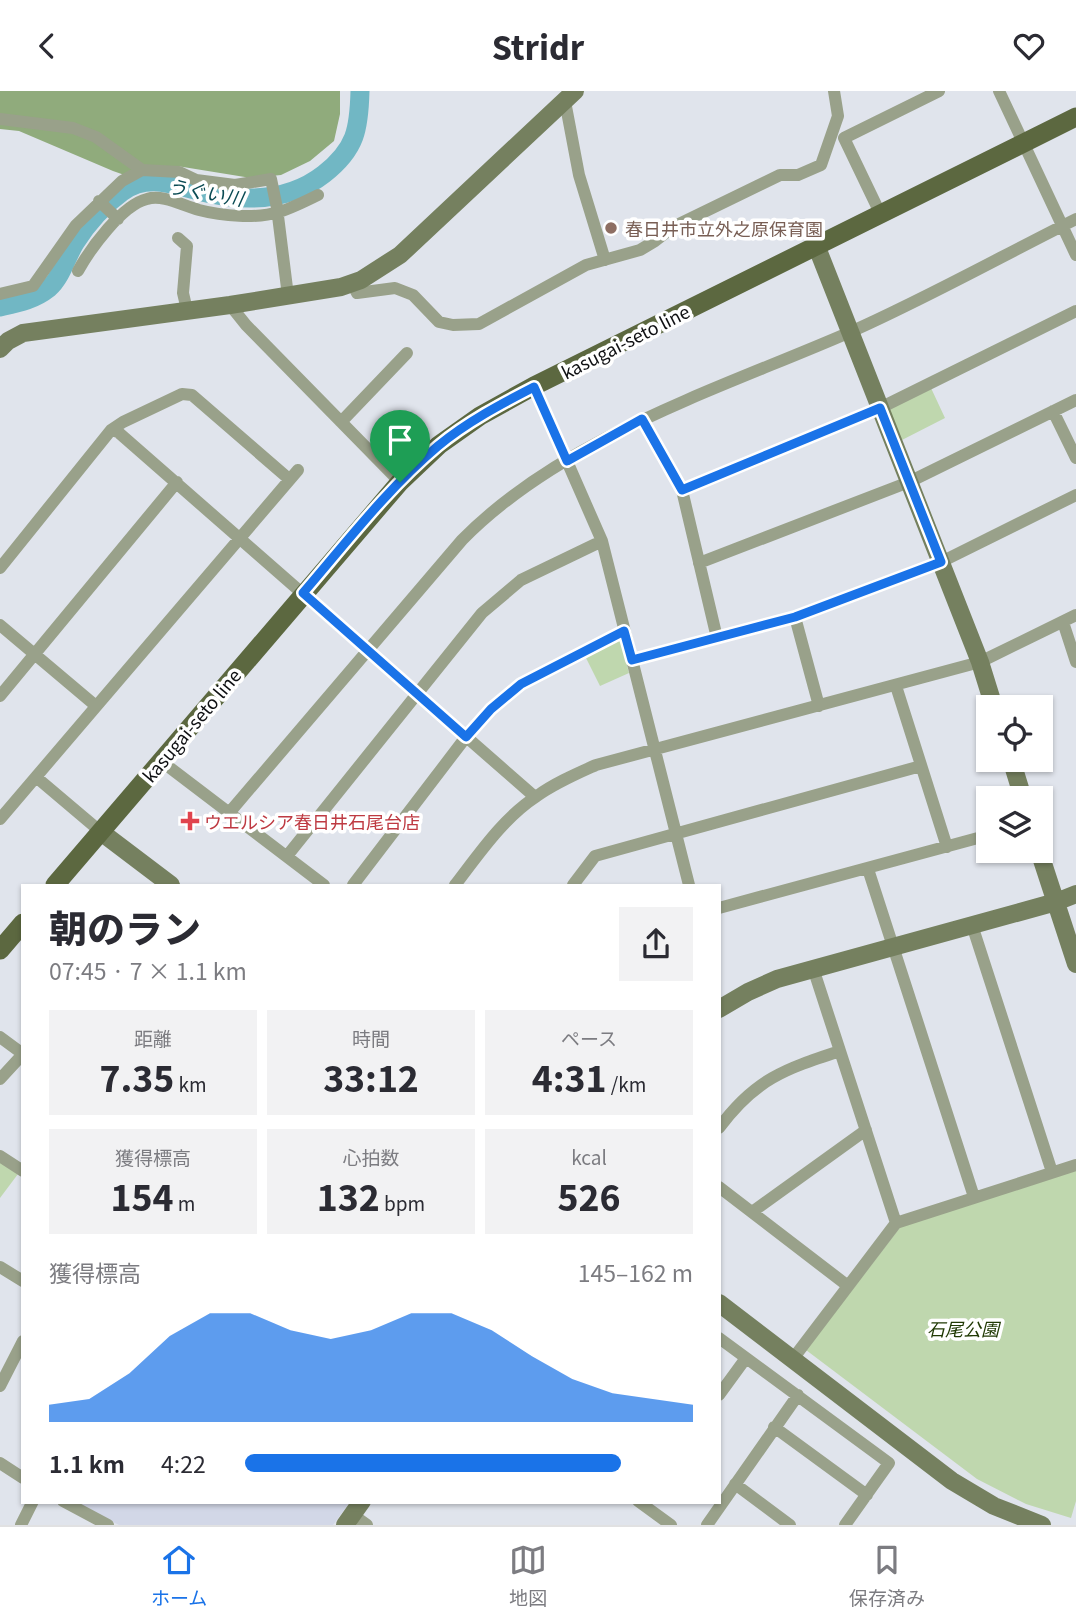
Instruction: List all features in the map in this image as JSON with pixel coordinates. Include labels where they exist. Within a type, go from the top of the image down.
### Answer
[{"type":"main road","name":"kasugai-seto line","points":[[56,884],[303,593],[400,482],[439,445],[480,416],[534,387],[1076,117]]},
{"type":"main road","points":[[0,950],[21,925]]},
{"type":"street","points":[[352,283],[357,293],[395,288],[413,295],[439,322],[453,325],[479,324],[586,265],[640,250],[673,227],[780,175],[798,175],[821,165],[838,116],[834,91]]},
{"type":"street","points":[[880,213],[844,138],[939,91]]},
{"type":"street","points":[[999,91],[1076,255]]},
{"type":"street","points":[[568,95],[579,175],[606,260]]},
{"type":"street","points":[[0,349],[23,333],[230,305],[352,283],[378,271],[400,255],[568,95]]},
{"type":"street","points":[[0,119],[73,128],[96,137],[142,170]]},
{"type":"street","points":[[0,295],[33,286],[76,225],[122,181],[142,170],[179,172],[196,180],[235,185],[271,179],[278,211],[288,296]]},
{"type":"street","points":[[78,271],[88,253],[118,219],[148,198],[163,199],[203,211],[244,215],[278,211],[318,195]]},
{"type":"street","points":[[99,201],[118,219]]},
{"type":"street","points":[[229,813],[462,540],[484,517],[509,497],[642,419],[850,332],[1076,219]]},
{"type":"street","points":[[178,238],[187,246],[183,293],[187,310]]},
{"type":"street","points":[[816,245],[980,662],[990,695]]},
{"type":"street","points":[[230,305],[246,325],[400,482]]},
{"type":"street","points":[[682,490],[880,408],[1076,311]]},
{"type":"street","points":[[341,422],[407,353]]},
{"type":"street","points":[[534,387],[602,541],[689,884]]},
{"type":"street","points":[[0,568],[111,430],[182,394],[192,395],[293,475],[0,819]]},
{"type":"street","points":[[699,563],[909,482],[1076,400]]},
{"type":"street","points":[[1053,411],[1076,458]]},
{"type":"street","points":[[642,419],[682,490],[717,638]]},
{"type":"street","points":[[111,430],[118,432],[240,536],[535,797]]},
{"type":"street","points":[[0,696],[177,482]]},
{"type":"street","points":[[632,660],[795,617],[941,562],[1076,495]]},
{"type":"street","points":[[287,856],[482,613],[541,569],[602,541]]},
{"type":"street","points":[[456,884],[487,843],[535,797],[596,765],[980,662],[1076,615]]},
{"type":"street","points":[[795,617],[819,706]]},
{"type":"street","points":[[1063,622],[1076,662]]},
{"type":"street","points":[[0,625],[96,706]]},
{"type":"street","points":[[354,884],[466,737],[491,709],[521,684],[624,631]]},
{"type":"street","points":[[896,686],[947,847]]},
{"type":"street","points":[[161,761],[323,884]]},
{"type":"street","points":[[574,884],[596,856],[920,766]]},
{"type":"street","points":[[36,777],[101,832],[170,884]]},
{"type":"street","points":[[721,907],[976,839]]},
{"type":"street","points":[[1043,863],[1076,964]]},
{"type":"street","points":[[868,869],[974,1197]]},
{"type":"street","points":[[721,1008],[777,979],[1056,902],[1076,894]]},
{"type":"street","points":[[972,925],[1052,1173]]},
{"type":"street","points":[[813,968],[896,1223]]},
{"type":"street","points":[[0,1037],[21,1053]]},
{"type":"street","points":[[721,1125],[735,1106],[761,1084],[788,1068],[840,1051]]},
{"type":"street","points":[[0,1079],[21,1056]]},
{"type":"street","points":[[752,1212],[866,1130]]},
{"type":"street","points":[[0,1156],[21,1170]]},
{"type":"street","points":[[792,1360],[896,1223],[1076,1165]]},
{"type":"street","points":[[721,1189],[848,1286]]},
{"type":"street","points":[[0,1267],[21,1280]]},
{"type":"street","points":[[721,1305],[952,1481],[994,1506],[1042,1525]]},
{"type":"street","points":[[721,1339],[889,1463],[845,1525]]},
{"type":"street","points":[[0,1385],[3,1371],[21,1344]]},
{"type":"street","points":[[721,1392],[746,1358]]},
{"type":"street","points":[[721,1504],[798,1395]]},
{"type":"street","points":[[774,1427],[867,1495]]},
{"type":"street","points":[[0,1464],[21,1477]]},
{"type":"street","points":[[735,1484],[789,1525]]},
{"type":"street","points":[[21,1525],[32,1504]]},
{"type":"street","points":[[69,1504],[108,1525]]},
{"type":"street","points":[[643,1504],[671,1525]]},
{"type":"street","points":[[706,1525],[721,1504]]},
{"type":"shaded area","points":[[78,1504],[349,1504],[333,1525],[119,1525]]},
{"type":"green space","points":[[0,91],[340,91],[340,114],[334,141],[310,161],[281,175],[251,178],[177,166],[133,178],[19,131],[0,129]]},
{"type":"green space","points":[[931,388],[945,418],[900,441],[889,413],[891,408]]},
{"type":"green space","points":[[617,640],[621,642],[629,673],[600,686],[585,656]]},
{"type":"green space","points":[[0,1162],[18,1174],[0,1198]]},
{"type":"green space","name":"石尾公園","points":[[1076,1170],[1076,1501],[1071,1518],[1026,1504],[977,1479],[806,1350],[901,1226]]},
{"type":"waterway","name":"うぐい川","points":[[0,307],[32,298],[49,288],[90,222],[122,192],[141,183],[169,183],[214,195],[247,198],[279,195],[310,184],[335,165],[349,147],[357,127],[360,91]]},
{"type":"place","name":"春日井市立外之原保育園","points":[[611,228]]},
{"type":"place","name":"ウエルシア春日井石尾台店","points":[[190,821]]},
{"type":"route","points":[[534,387],[567,461],[642,419],[682,490],[880,408],[941,562],[795,617],[632,660],[624,631],[521,684],[491,709],[466,737],[303,593],[400,482],[439,445],[480,416],[534,387]]}]
